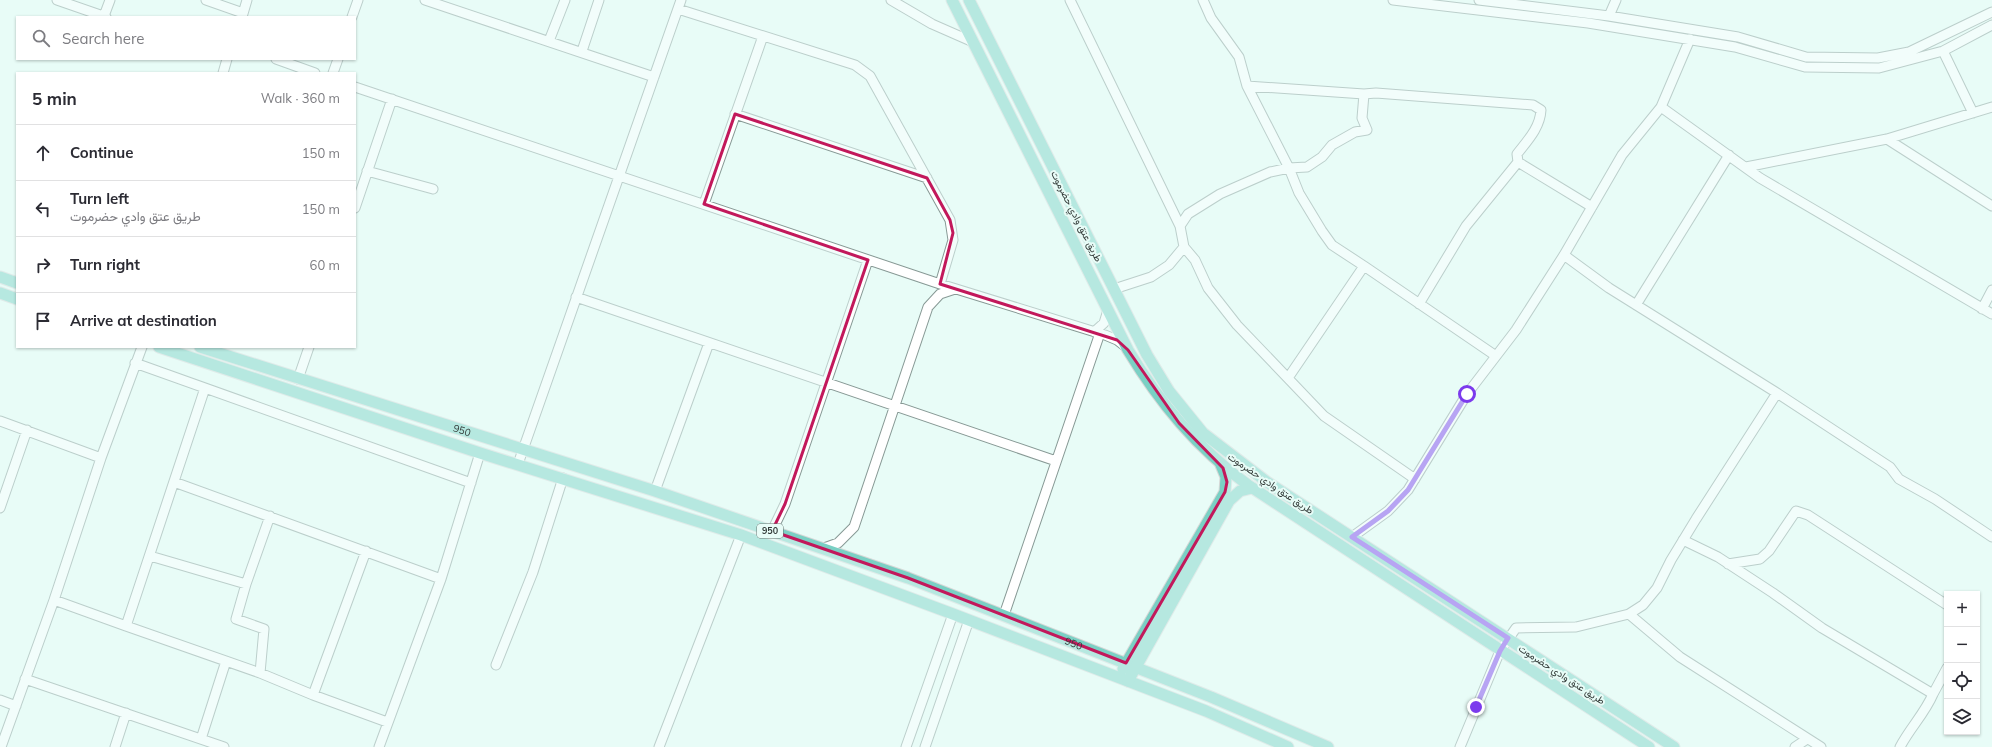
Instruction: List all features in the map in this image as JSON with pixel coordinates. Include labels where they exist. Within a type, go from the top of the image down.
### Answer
[{"type":"main road","name":"طريق عتق وادي حضرموت","points":[[952,0],[1128,350],[1166,408],[1191,436],[1221,464],[1252,488],[1649,747]]},
{"type":"main road","name":"طريق عتق وادي حضرموت","points":[[969,0],[1147,355],[1176,400],[1204,433],[1234,459],[1267,482],[1674,747]]},
{"type":"main road","points":[[0,277],[16,283]]},
{"type":"main road","points":[[0,293],[16,299]]},
{"type":"main road","name":"950","points":[[162,348],[480,453],[741,535],[969,620],[1206,711],[1288,747]]},
{"type":"main road","name":"950","points":[[203,348],[655,491],[824,548],[908,578],[1131,665],[1328,747]]},
{"type":"main road","points":[[1166,408],[1176,400]]},
{"type":"main road","points":[[1123,679],[1225,492],[1226,477],[1221,464]]},
{"type":"main road","points":[[1131,665],[1232,497],[1240,492],[1252,488]]},
{"type":"street","points":[[57,0],[102,16]]},
{"type":"street","points":[[105,16],[110,0]]},
{"type":"street","points":[[206,0],[242,15],[247,0]]},
{"type":"street","points":[[352,16],[358,0]]},
{"type":"street","points":[[425,0],[654,77]]},
{"type":"street","points":[[549,41],[565,0]]},
{"type":"street","points":[[582,52],[599,0]]},
{"type":"street","points":[[891,0],[932,24],[973,42]]},
{"type":"street","points":[[1070,0],[1180,226],[1184,247],[1195,260],[1208,288],[1237,325],[1324,416],[1415,479]]},
{"type":"street","points":[[1203,0],[1211,18],[1239,58],[1247,86],[1289,168],[1299,193],[1322,231],[1332,244],[1496,356]]},
{"type":"street","points":[[1393,0],[1588,23],[1736,47],[1805,67],[1879,68],[1943,51],[1992,25]]},
{"type":"street","points":[[1479,0],[1610,16],[1738,37],[1806,56],[1878,58],[1909,52],[1992,12]]},
{"type":"street","points":[[1610,16],[1616,0]]},
{"type":"street","points":[[518,464],[680,4],[762,36],[855,66],[865,71],[874,81],[950,220],[953,233],[952,247],[940,284]]},
{"type":"street","points":[[704,204],[762,36]]},
{"type":"street","points":[[1352,537],[1388,511],[1408,490],[1467,394],[1516,330],[1564,254],[1622,155],[1634,138],[1661,107],[1690,40]]},
{"type":"street","points":[[1943,51],[1973,113]]},
{"type":"street","points":[[222,72],[227,60]]},
{"type":"street","points":[[279,60],[312,72]]},
{"type":"street","points":[[333,72],[338,60]]},
{"type":"street","points":[[1247,86],[1364,94],[1376,93],[1533,105],[1540,110],[1540,117],[1534,131],[1516,154],[1518,162],[1592,207]]},
{"type":"street","points":[[356,87],[940,284],[1097,333],[1117,340],[1128,350]]},
{"type":"street","points":[[1180,226],[1188,214],[1220,194],[1270,172],[1289,168],[1307,167],[1314,164],[1332,145],[1355,132],[1367,130],[1362,118],[1364,94]]},
{"type":"street","points":[[356,205],[392,99]]},
{"type":"street","points":[[1661,107],[1746,168],[1863,240],[1992,314]]},
{"type":"street","points":[[1746,168],[1888,140],[1992,107]]},
{"type":"street","points":[[735,114],[927,178]]},
{"type":"street","points":[[1888,140],[1992,206]]},
{"type":"street","points":[[1636,305],[1729,156]]},
{"type":"street","points":[[1419,304],[1466,226],[1518,162]]},
{"type":"street","points":[[367,172],[433,189]]},
{"type":"street","points":[[1114,290],[1151,277],[1169,266],[1184,247]]},
{"type":"street","points":[[1564,254],[1609,288],[1777,393],[1890,467],[1899,479],[1935,499],[1992,537]]},
{"type":"street","points":[[772,531],[785,504],[825,382],[868,260]]},
{"type":"street","points":[[1288,378],[1364,266]]},
{"type":"street","points":[[824,548],[838,544],[854,527],[928,308],[940,294],[955,288]]},
{"type":"street","points":[[1982,308],[1992,290]]},
{"type":"street","points":[[576,297],[1056,461]]},
{"type":"street","points":[[1004,615],[1097,333],[1104,324],[1108,310]]},
{"type":"street","points":[[655,491],[709,343]]},
{"type":"street","points":[[2,747],[54,600],[101,458],[142,348]]},
{"type":"street","points":[[298,379],[309,348]]},
{"type":"street","points":[[135,363],[471,484]]},
{"type":"street","points":[[126,626],[205,388]]},
{"type":"street","points":[[1460,747],[1500,651],[1516,628],[1576,626],[1629,614],[1643,605],[1657,588],[1683,540],[1777,393]]},
{"type":"street","points":[[0,421],[101,458]]},
{"type":"street","points":[[0,508],[27,430]]},
{"type":"street","points":[[379,747],[441,578],[480,453]]},
{"type":"street","points":[[496,665],[533,572],[563,478]]},
{"type":"street","points":[[174,482],[441,578]]},
{"type":"street","points":[[1728,564],[1760,558],[1769,551],[1796,511],[1808,515],[1944,603]]},
{"type":"street","points":[[260,673],[264,629],[236,619],[246,584],[270,516]]},
{"type":"street","points":[[659,747],[741,535]]},
{"type":"street","points":[[1683,540],[1728,564],[1822,628],[1933,694]]},
{"type":"street","points":[[313,695],[366,551]]},
{"type":"street","points":[[150,556],[246,584]]},
{"type":"street","points":[[54,600],[260,673],[313,695],[387,722]]},
{"type":"street","points":[[906,747],[953,614]]},
{"type":"street","points":[[1629,614],[1680,657],[1820,747]]},
{"type":"street","points":[[925,747],[969,620]]},
{"type":"street","points":[[201,738],[226,661]]},
{"type":"street","points":[[1900,747],[1908,732],[1928,707],[1944,674]]},
{"type":"street","points":[[25,680],[224,747]]},
{"type":"street","points":[[0,700],[16,706]]},
{"type":"street","points":[[115,747],[126,713]]},
{"type":"street","points":[[1795,747],[1807,739]]},
{"type":"highlighted area","points":[[735,114],[927,178],[950,220],[953,233],[940,284],[1117,340],[1128,350],[1179,423],[1223,468],[1227,482],[1225,492],[1126,663],[908,578],[772,531],[785,504],[868,260],[704,204]]},
{"type":"route","points":[[1467,394],[1408,490],[1388,511],[1352,537],[1508,638],[1500,651],[1476,707]]}]
